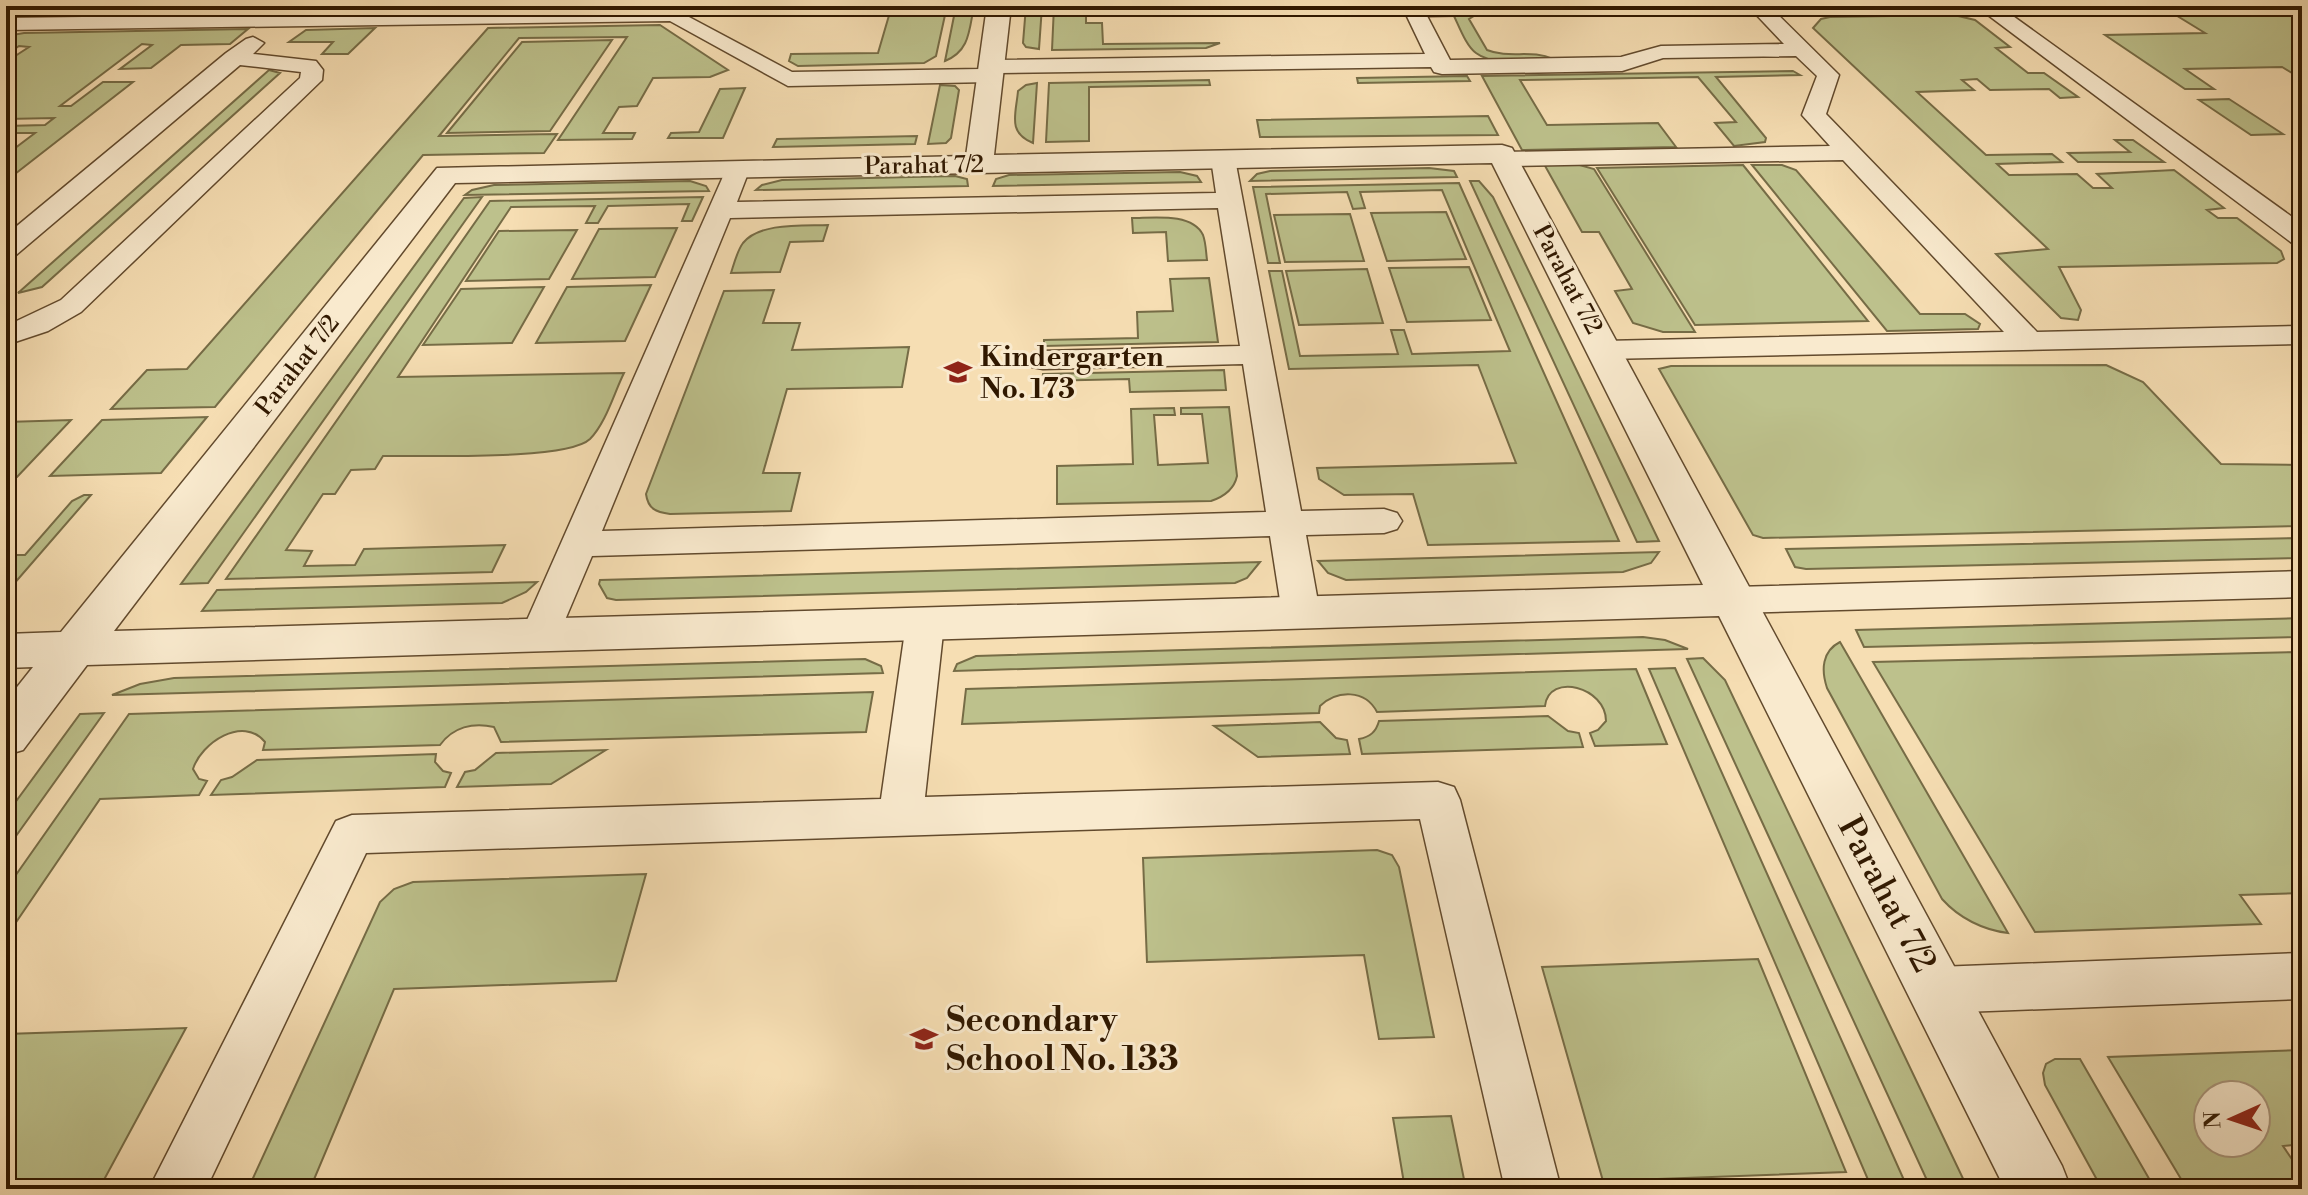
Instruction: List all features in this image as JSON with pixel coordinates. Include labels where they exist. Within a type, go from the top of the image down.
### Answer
[{"type":"street","points":[[979,164],[999,6]]},
{"type":"street","name":"Parahat 7/2","points":[[6,736],[447,174],[979,164],[1227,180],[1502,154],[2039,1189]]},
{"type":"street","points":[[6,651],[1735,600]]},
{"type":"lane","points":[[1660,6],[1413,8],[1442,67],[1622,64],[1661,52],[1802,50]]},
{"type":"lane","points":[[1758,6],[1828,75],[1814,115],[2029,341]]},
{"type":"lane","points":[[1986,6],[2302,237]]},
{"type":"lane","points":[[6,24],[579,11],[674,15],[788,79],[1439,60]]},
{"type":"lane","points":[[6,249],[280,20]]},
{"type":"lane","points":[[6,336],[37,325],[71,306],[311,80],[312,70],[308,66],[234,58]]},
{"type":"lane","points":[[1505,159],[1850,153]]},
{"type":"lane","points":[[978,205],[982,177],[979,164]]},
{"type":"lane","points":[[540,636],[738,168]]},
{"type":"lane","points":[[720,210],[978,205],[1227,180],[1301,613]]},
{"type":"lane","points":[[1605,350],[2302,335]]},
{"type":"lane","points":[[1043,360],[1256,355]]},
{"type":"lane","points":[[579,544],[1384,521]]},
{"type":"lane","points":[[1735,600],[2302,584]]},
{"type":"lane","points":[[901,817],[925,624]]},
{"type":"lane","points":[[177,1189],[352,834],[1438,800],[1533,1189]]},
{"type":"lane","points":[[1938,990],[2302,976]]},
{"type":"green space","points":[[61,6],[255,6],[252,9],[53,12]]},
{"type":"green space","points":[[909,6],[947,6],[936,56],[924,63],[798,66],[789,61],[791,54],[878,53],[890,12],[907,12]]},
{"type":"green space","points":[[956,6],[974,6],[964,46],[945,61]]},
{"type":"green space","points":[[1026,6],[1042,6],[1039,49],[1026,47],[1023,43]]},
{"type":"green space","points":[[1054,6],[1086,6],[1086,23],[1102,23],[1103,44],[1220,43],[1206,48],[1052,50]]},
{"type":"green space","points":[[2161,6],[2302,6],[2302,79],[2282,67],[2185,69],[2214,89],[2185,89],[2105,35],[2205,33]]},
{"type":"green space","points":[[1518,10],[1515,15],[1474,16],[1469,19],[1487,50],[1553,59],[1503,61],[1484,57],[1469,46],[1453,14]]},
{"type":"green space","points":[[1954,15],[1975,20],[2010,47],[1996,48],[2028,73],[2044,73],[2078,97],[2060,98],[2049,89],[1990,90],[1977,79],[1962,80],[1974,90],[1917,92],[1986,155],[2052,154],[2062,162],[1997,164],[2009,175],[2077,174],[2093,188],[2112,188],[2097,174],[2174,170],[2224,208],[2207,210],[2218,218],[2237,218],[2281,251],[2284,259],[2277,263],[2059,267],[2081,310],[2078,320],[2061,318],[1996,254],[2048,249],[1813,28],[1821,19],[1830,17]]},
{"type":"green space","points":[[660,25],[728,70],[710,77],[653,78],[637,106],[619,107],[603,133],[635,133],[632,139],[558,140],[627,37],[519,38],[439,136],[557,134],[544,153],[423,155],[215,407],[111,409],[147,370],[187,369],[488,28]]},
{"type":"green space","points":[[375,28],[348,54],[322,54],[333,42],[289,42],[306,30]]},
{"type":"green space","points":[[248,29],[230,44],[181,45],[151,68],[120,69],[152,45],[142,44],[60,106],[71,106],[103,82],[133,82],[6,181],[6,155],[35,133],[6,133],[6,126],[45,125],[54,118],[6,119],[6,62],[29,47],[19,46],[6,55],[6,36],[24,33]]},
{"type":"green space","points":[[612,40],[550,131],[447,133],[522,42]]},
{"type":"green space","points":[[269,70],[280,73],[42,287],[18,293]]},
{"type":"green space","points":[[1793,71],[1800,75],[1716,77],[1766,138],[1765,142],[1734,146],[1715,123],[1736,122],[1698,77],[1520,80],[1547,125],[1658,123],[1676,147],[1522,150],[1482,76]]},
{"type":"green space","points":[[1467,76],[1470,81],[1358,83],[1357,78]]},
{"type":"green space","points":[[1209,80],[1210,85],[1089,87],[1089,141],[1046,142],[1049,83]]},
{"type":"green space","points":[[1037,83],[1033,143],[1019,134],[1015,115],[1018,91],[1026,85]]},
{"type":"green space","points":[[940,85],[955,86],[959,90],[951,138],[946,143],[928,144]]},
{"type":"green space","points":[[745,88],[723,138],[668,138],[671,133],[699,132],[720,89]]},
{"type":"green space","points":[[2229,99],[2283,134],[2251,135],[2199,100]]},
{"type":"green space","points":[[1488,116],[1498,135],[1260,137],[1257,120]]},
{"type":"green space","points":[[917,136],[915,144],[773,147],[777,139]]},
{"type":"green space","points":[[2115,140],[2133,140],[2164,162],[2078,162],[2068,153],[2130,152]]},
{"type":"green space","points":[[1544,164],[1576,164],[1594,169],[1695,332],[1663,332],[1633,323],[1615,291],[1632,289],[1599,232],[1582,232]]},
{"type":"green space","points":[[1743,165],[1868,321],[1695,325],[1597,168]]},
{"type":"green space","points":[[1752,165],[1782,165],[1796,170],[1920,314],[1965,314],[1980,324],[1978,329],[1887,331]]},
{"type":"green space","points":[[1429,168],[1454,171],[1457,177],[1250,181],[1257,174],[1270,171]]},
{"type":"green space","points":[[1180,172],[1197,176],[1201,182],[993,186],[996,179],[1009,175]]},
{"type":"green space","points":[[955,176],[967,179],[968,186],[756,190],[762,185],[782,180]]},
{"type":"green space","points":[[690,181],[706,186],[709,191],[465,195],[472,190],[494,185]]},
{"type":"green space","points":[[1470,181],[1479,181],[1493,197],[1659,541],[1637,542]]},
{"type":"green space","points":[[1459,183],[1619,541],[1428,545],[1413,494],[1344,495],[1319,479],[1317,468],[1516,463],[1478,365],[1289,369],[1269,271],[1282,271],[1300,356],[1398,354],[1391,330],[1404,330],[1412,354],[1510,351],[1442,190],[1360,192],[1365,208],[1353,209],[1347,192],[1266,194],[1280,263],[1268,263],[1253,187]]},
{"type":"green space","points":[[482,197],[208,583],[181,584],[464,198]]},
{"type":"green space","points":[[703,197],[692,221],[682,221],[689,204],[608,206],[598,223],[586,223],[595,206],[511,207],[398,377],[624,373],[596,432],[576,446],[553,451],[383,456],[375,469],[351,470],[335,494],[323,494],[286,550],[312,551],[304,566],[355,565],[364,549],[505,545],[492,572],[226,579],[490,201]]},
{"type":"green space","points":[[1446,212],[1466,259],[1387,261],[1371,213]]},
{"type":"green space","points":[[1350,214],[1364,261],[1285,262],[1274,215]]},
{"type":"green space","points":[[1132,218],[1171,218],[1190,223],[1203,235],[1207,260],[1168,261],[1166,232],[1133,233]]},
{"type":"green space","points":[[828,225],[823,241],[790,242],[780,272],[731,273],[743,243],[760,231],[783,226]]},
{"type":"green space","points":[[677,228],[655,277],[572,279],[599,229]]},
{"type":"green space","points":[[577,230],[549,279],[466,281],[499,231]]},
{"type":"green space","points":[[1469,267],[1491,320],[1407,322],[1389,268]]},
{"type":"green space","points":[[1367,269],[1383,323],[1299,325],[1286,271]]},
{"type":"green space","points":[[1209,278],[1218,342],[1044,346],[1044,340],[1138,338],[1137,312],[1173,311],[1170,279]]},
{"type":"green space","points":[[651,285],[625,341],[536,343],[567,287]]},
{"type":"green space","points":[[544,287],[512,343],[423,345],[461,289]]},
{"type":"green space","points":[[774,290],[763,323],[800,323],[792,350],[909,347],[902,387],[787,389],[763,473],[800,473],[791,511],[670,514],[657,511],[646,494],[724,291]]},
{"type":"green space","points":[[2106,365],[2143,382],[2221,464],[2302,465],[2302,526],[1763,538],[1753,535],[1659,369],[1671,366]]},
{"type":"green space","points":[[1224,370],[1226,390],[1130,392],[1129,379],[1042,381],[1043,374]]},
{"type":"green space","points":[[1229,407],[1237,476],[1231,489],[1220,497],[1211,501],[1057,504],[1057,466],[1133,464],[1131,409],[1174,408],[1175,415],[1154,415],[1158,465],[1208,463],[1202,414],[1181,414],[1181,408]]},
{"type":"green space","points":[[207,417],[161,473],[50,476],[102,420]]},
{"type":"green space","points":[[71,420],[17,477],[6,477],[6,422]]},
{"type":"green space","points":[[91,495],[6,593],[6,555],[25,555],[72,501]]},
{"type":"green space","points":[[2302,538],[2302,558],[1806,569],[1795,567],[1786,549]]},
{"type":"green space","points":[[1659,552],[1651,563],[1623,572],[1346,580],[1328,573],[1318,561]]},
{"type":"green space","points":[[1260,562],[1247,578],[1235,583],[616,600],[607,598],[599,584],[600,580]]},
{"type":"green space","points":[[537,582],[526,592],[502,603],[202,611],[217,590]]},
{"type":"green space","points":[[2302,618],[2302,637],[1864,647],[1856,630]]},
{"type":"green space","points":[[1643,637],[1665,640],[1688,649],[954,671],[957,664],[976,656]]},
{"type":"green space","points":[[1840,642],[2008,933],[1972,922],[1942,899],[1827,688],[1824,662],[1830,650]]},
{"type":"green space","points":[[2302,652],[2302,893],[2240,895],[2261,924],[2035,932],[1873,662]]},
{"type":"green space","points":[[1703,658],[1725,680],[1968,1189],[1931,1189],[1687,659]]},
{"type":"green space","points":[[865,659],[881,666],[883,673],[112,695],[140,684],[174,678]]},
{"type":"green space","points":[[1675,668],[1908,1189],[1872,1189],[1649,669]]},
{"type":"green space","points":[[1636,669],[1667,744],[1595,746],[1590,733],[1606,721],[1604,709],[1588,692],[1566,687],[1556,689],[1549,695],[1545,706],[1377,712],[1365,699],[1350,694],[1327,701],[1320,706],[1319,713],[962,724],[966,689]]},
{"type":"green space","points":[[873,692],[866,732],[501,742],[494,727],[479,725],[457,730],[440,745],[263,750],[265,742],[256,734],[235,732],[213,742],[197,759],[193,769],[199,779],[207,781],[199,795],[100,799],[6,937],[6,889],[129,714]]},
{"type":"green space","points":[[104,713],[6,850],[6,815],[80,714]]},
{"type":"green space","points":[[1548,716],[1568,731],[1579,733],[1583,747],[1362,754],[1359,739],[1372,733],[1379,721]]},
{"type":"green space","points":[[1320,722],[1336,738],[1347,740],[1350,754],[1258,757],[1214,726]]},
{"type":"green space","points":[[606,750],[551,784],[457,787],[465,772],[475,770],[496,753]]},
{"type":"green space","points":[[436,754],[435,762],[443,771],[451,773],[445,787],[211,795],[221,780],[232,777],[257,760]]},
{"type":"green space","points":[[1377,850],[1392,855],[1399,867],[1434,1037],[1379,1039],[1364,955],[1147,962],[1143,858]]},
{"type":"green space","points":[[646,874],[616,981],[394,989],[310,1189],[248,1189],[380,902],[394,889],[413,882]]},
{"type":"green space","points":[[1758,959],[1846,1172],[1603,1181],[1542,967]]},
{"type":"green space","points":[[186,1028],[99,1189],[6,1189],[6,1034]]},
{"type":"green space","points":[[2302,1050],[2302,1144],[2283,1146],[2302,1174],[2302,1189],[2187,1189],[2108,1057]]},
{"type":"green space","points":[[2055,1059],[2080,1059],[2155,1189],[2102,1189],[2045,1085],[2043,1073],[2046,1064]]},
{"type":"green space","points":[[1451,1116],[1466,1189],[1405,1189],[1393,1118]]},
{"type":"place","name":"Kindergarten No. 173","points":[[958,372]]},
{"type":"place","name":"Secondary School No. 133","points":[[924,1039]]}]
